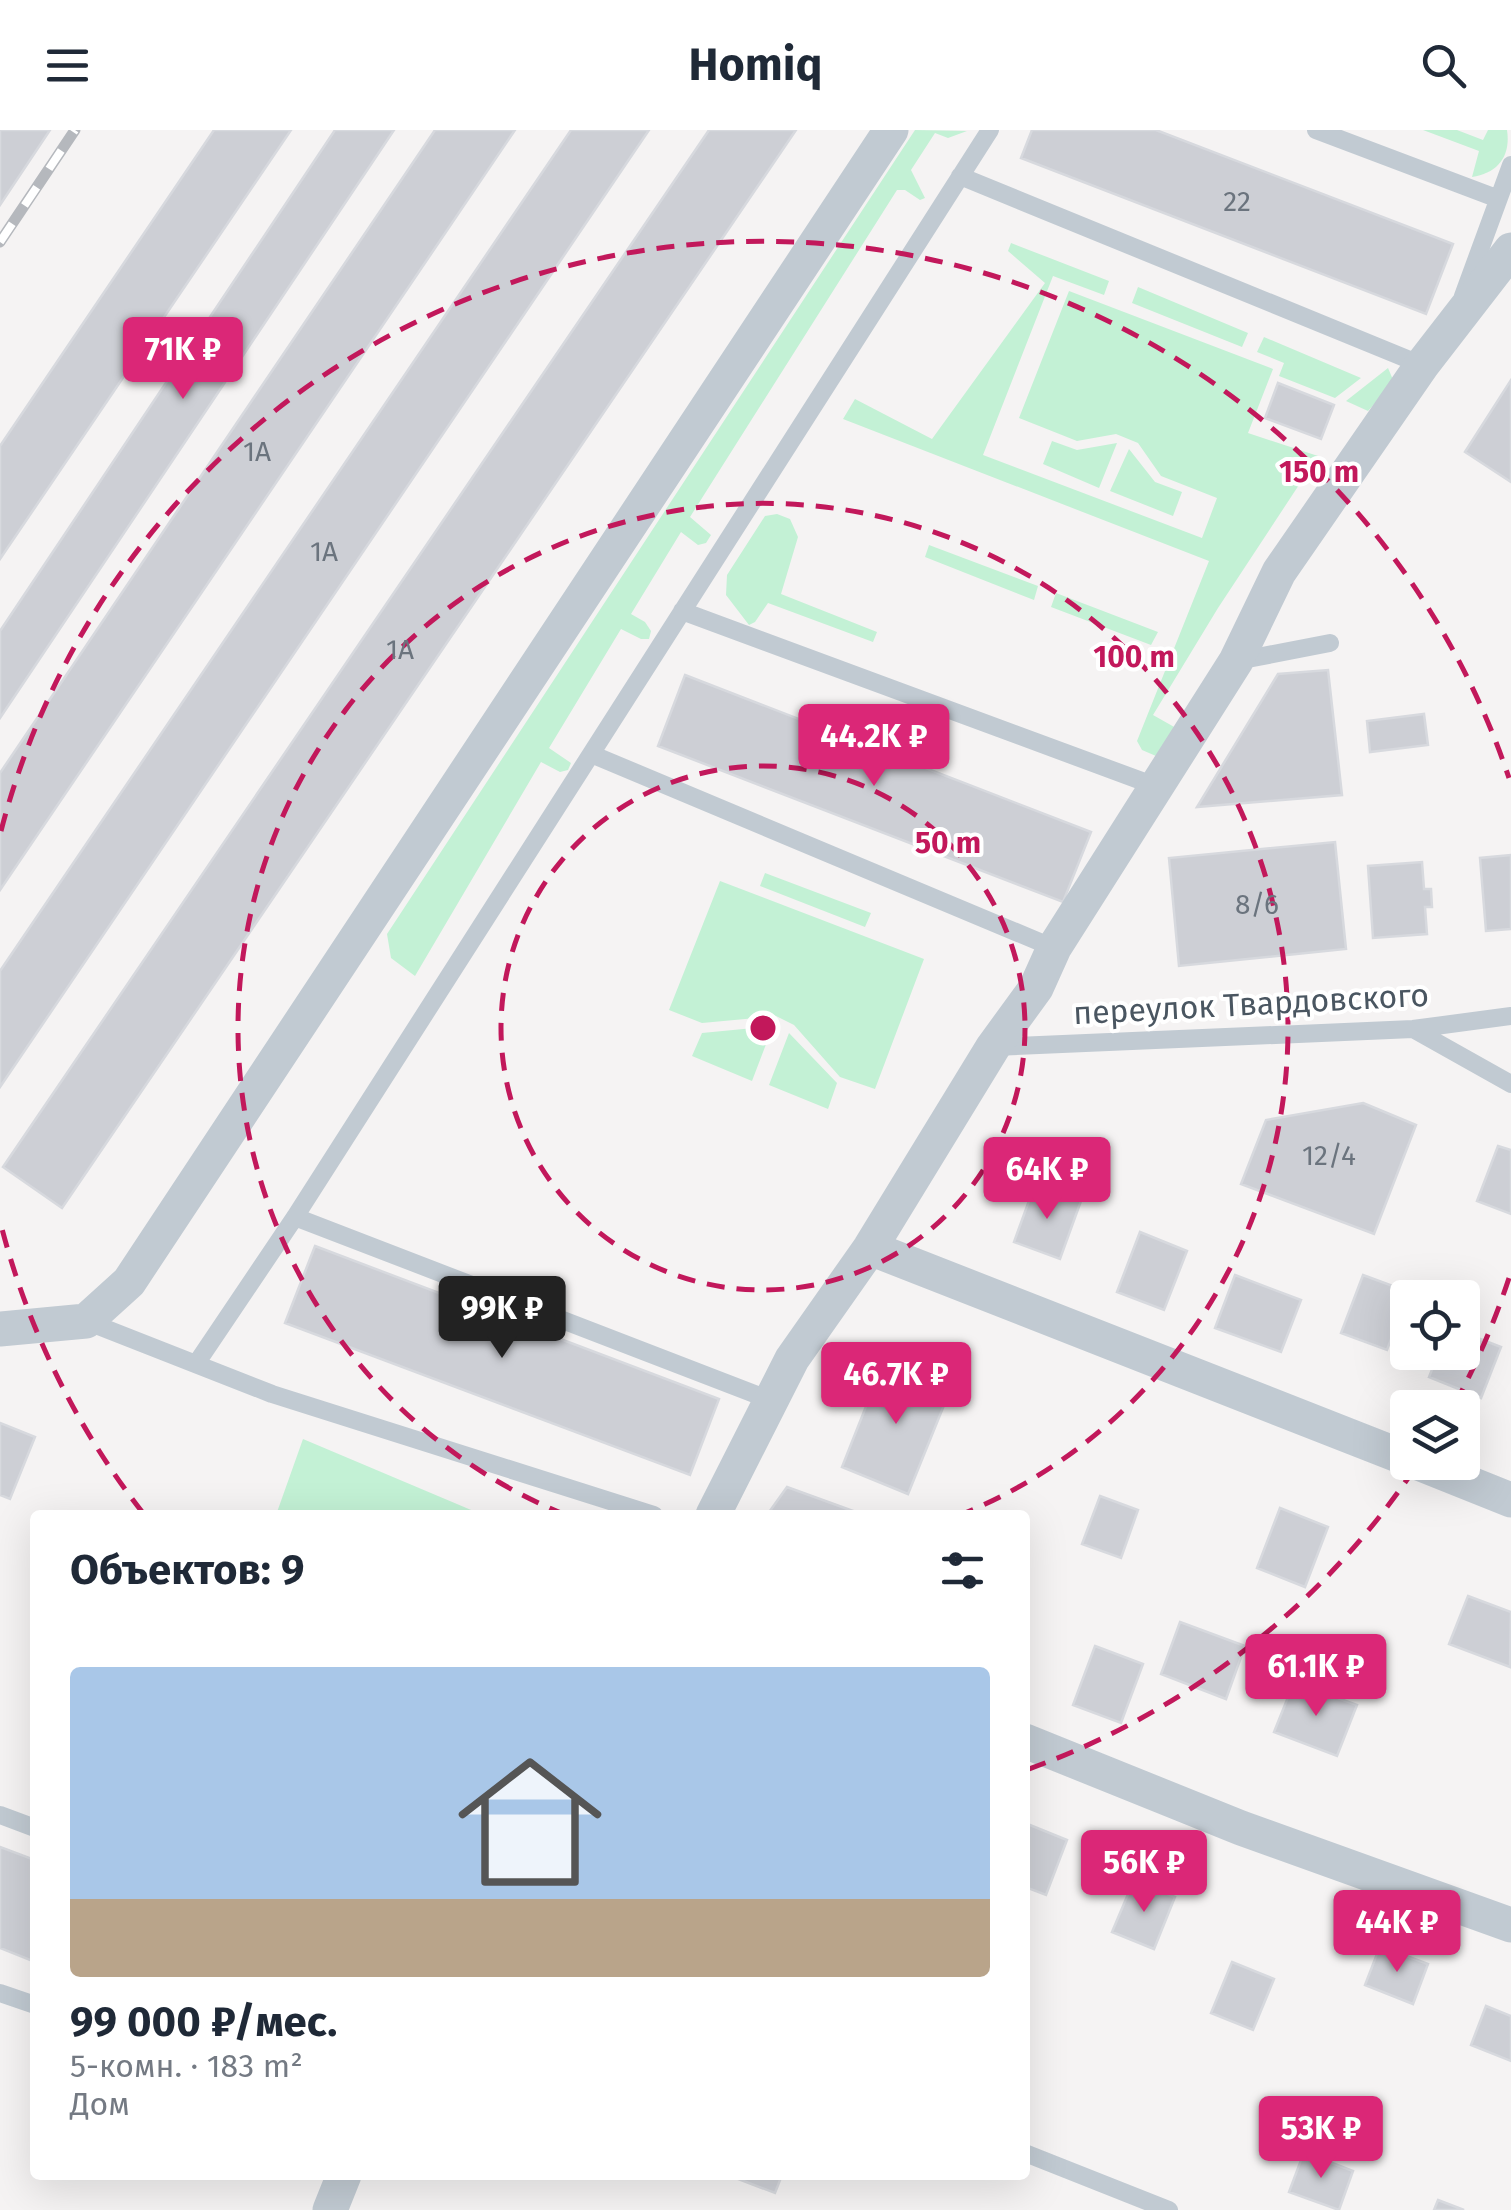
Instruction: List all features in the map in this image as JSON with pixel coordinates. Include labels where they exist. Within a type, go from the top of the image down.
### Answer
[{"type":"street","points":[[0,1328],[86,1321],[129,1282],[890,130]]},
{"type":"street","points":[[716,1510],[792,1359],[870,1248],[994,1047],[1036,988],[1054,948],[1236,661],[1279,572],[1422,364],[1511,250]]},
{"type":"street","points":[[870,1248],[1390,1452]]},
{"type":"street","points":[[1461,1480],[1511,1500]]},
{"type":"street","points":[[1030,1743],[1240,1828],[1511,1925]]},
{"type":"street","points":[[330,2210],[342,2180]]},
{"type":"lane","points":[[196,1364],[990,130]]},
{"type":"lane","points":[[1316,130],[1496,198]]},
{"type":"lane","points":[[1454,320],[1511,165]]},
{"type":"lane","points":[[960,176],[1422,364]]},
{"type":"lane","points":[[682,611],[1158,787]]},
{"type":"lane","points":[[1236,661],[1330,643]]},
{"type":"lane","points":[[590,754],[1054,948]]},
{"type":"lane","name":"переулок Твардовского","points":[[994,1047],[1413,1028],[1511,1016]]},
{"type":"lane","points":[[1413,1028],[1511,1084]]},
{"type":"lane","points":[[294,1217],[773,1401]]},
{"type":"lane","points":[[86,1321],[272,1394],[638,1510]]},
{"type":"lane","points":[[0,1815],[30,1826]]},
{"type":"lane","points":[[0,1993],[30,2003]]},
{"type":"lane","points":[[1030,2154],[1169,2210]]},
{"type":"green space","points":[[915,130],[967,131],[948,138],[935,133],[911,170],[925,198],[920,200],[905,190],[897,190],[690,517],[711,535],[706,543],[698,545],[681,532],[631,614],[645,622],[651,631],[649,639],[621,629],[549,748],[571,763],[568,770],[560,772],[541,762],[415,976],[391,958],[387,934]]},
{"type":"green space","points":[[1423,130],[1457,130],[1483,140],[1488,130],[1507,130],[1507,148],[1496,167],[1472,177],[1479,151]]},
{"type":"green space","points":[[1011,243],[1109,281],[1104,295],[1053,276],[983,455],[1202,538],[1217,498],[1161,476],[1138,443],[1116,434],[1077,441],[1019,418],[1069,291],[1273,369],[1248,433],[1318,456],[1153,715],[1176,728],[1156,756],[1142,750],[1137,741],[1209,561],[843,419],[855,399],[932,439],[1045,283],[1008,251]]},
{"type":"green space","points":[[1138,287],[1248,333],[1242,347],[1132,303]]},
{"type":"green space","points":[[1264,337],[1361,378],[1335,398],[1279,376],[1284,363],[1257,352]]},
{"type":"green space","points":[[1388,368],[1394,382],[1368,411],[1346,401]]},
{"type":"green space","points":[[1052,441],[1077,450],[1117,443],[1099,488],[1043,464]]},
{"type":"green space","points":[[1129,449],[1155,482],[1182,492],[1173,516],[1110,491]]},
{"type":"green space","points":[[777,514],[790,519],[798,537],[781,594],[877,632],[873,642],[768,603],[749,625],[726,595],[727,575],[765,516]]},
{"type":"green space","points":[[929,545],[1038,586],[1034,600],[925,557]]},
{"type":"green space","points":[[1056,593],[1158,632],[1151,645],[1051,607]]},
{"type":"green space","points":[[765,873],[871,913],[865,927],[760,886]]},
{"type":"green space","points":[[720,881],[924,959],[875,1089],[840,1077],[794,1025],[776,1016],[702,1023],[669,1010]]},
{"type":"green space","points":[[773,1026],[752,1081],[692,1056],[702,1033]]},
{"type":"green space","points":[[789,1033],[837,1083],[828,1109],[769,1085]]},
{"type":"green space","points":[[303,1439],[471,1510],[278,1510]]},
{"type":"building","points":[[0,130],[50,130],[0,205]]},
{"type":"building","points":[[214,130],[291,130],[0,559],[0,446]]},
{"type":"building","points":[[335,130],[394,130],[0,718],[0,631]]},
{"type":"building","points":[[435,130],[515,130],[0,890],[0,773]]},
{"type":"building","points":[[571,130],[649,130],[0,1087],[0,971]]},
{"type":"building","points":[[709,130],[796,130],[62,1208],[3,1167]]},
{"type":"building","points":[[1032,130],[1156,130],[1453,244],[1426,314],[1021,158]]},
{"type":"building","points":[[1511,380],[1511,482],[1465,452]]},
{"type":"building","points":[[1278,383],[1334,405],[1321,439],[1265,418]]},
{"type":"building","points":[[1328,670],[1342,795],[1197,807],[1278,674]]},
{"type":"building","points":[[685,675],[1091,832],[1063,902],[658,746]]},
{"type":"building","points":[[1424,714],[1428,745],[1370,752],[1367,721]]},
{"type":"building","points":[[1335,842],[1346,949],[1179,966],[1169,858]]},
{"type":"building","points":[[1511,855],[1511,929],[1486,931],[1480,858]]},
{"type":"building","points":[[1422,862],[1424,889],[1431,889],[1432,907],[1425,907],[1427,934],[1373,938],[1368,866]]},
{"type":"building","points":[[1363,1103],[1416,1125],[1374,1234],[1241,1184],[1266,1120]]},
{"type":"building","points":[[1498,1146],[1511,1150],[1511,1214],[1477,1201]]},
{"type":"building","points":[[1035,1184],[1081,1201],[1060,1259],[1014,1242]]},
{"type":"building","points":[[1140,1232],[1187,1251],[1164,1310],[1117,1292]]},
{"type":"building","points":[[315,1246],[719,1399],[690,1475],[285,1323]]},
{"type":"building","points":[[1235,1275],[1301,1300],[1281,1352],[1215,1328]]},
{"type":"building","points":[[1363,1275],[1390,1285],[1387,1350],[1341,1333]]},
{"type":"building","points":[[1480,1339],[1501,1347],[1481,1398],[1480,1390],[1461,1390],[1429,1377],[1432,1370],[1480,1370]]},
{"type":"building","points":[[884,1361],[951,1388],[908,1494],[842,1467]]},
{"type":"building","points":[[0,1423],[35,1437],[10,1499],[0,1495]]},
{"type":"building","points":[[787,1487],[850,1510],[771,1510]]},
{"type":"building","points":[[1100,1496],[1138,1510],[1121,1558],[1082,1544]]},
{"type":"building","points":[[1280,1508],[1328,1527],[1305,1587],[1257,1568]]},
{"type":"building","points":[[1468,1596],[1511,1612],[1510,1667],[1449,1644]]},
{"type":"building","points":[[1180,1622],[1245,1646],[1226,1699],[1161,1674]]},
{"type":"building","points":[[1095,1646],[1143,1664],[1121,1723],[1073,1705]]},
{"type":"building","points":[[1294,1682],[1357,1705],[1337,1756],[1274,1732]]},
{"type":"building","points":[[1030,1825],[1067,1840],[1046,1895],[1030,1889]]},
{"type":"building","points":[[0,1847],[30,1858],[30,1960],[0,1948]]},
{"type":"building","points":[[1134,1880],[1175,1897],[1154,1949],[1112,1932]]},
{"type":"building","points":[[1380,1946],[1428,1964],[1413,2004],[1365,1985]]},
{"type":"building","points":[[1232,1962],[1274,1979],[1253,2030],[1211,2013]]},
{"type":"building","points":[[1486,2006],[1511,2016],[1511,2061],[1471,2045]]},
{"type":"building","points":[[1304,2152],[1353,2171],[1339,2210],[1289,2192]]},
{"type":"building","points":[[741,2180],[780,2180],[775,2193]]},
{"type":"building","points":[[1438,2200],[1464,2210],[1434,2210]]},
{"type":"railway","points":[[0,242],[75,130]]}]
